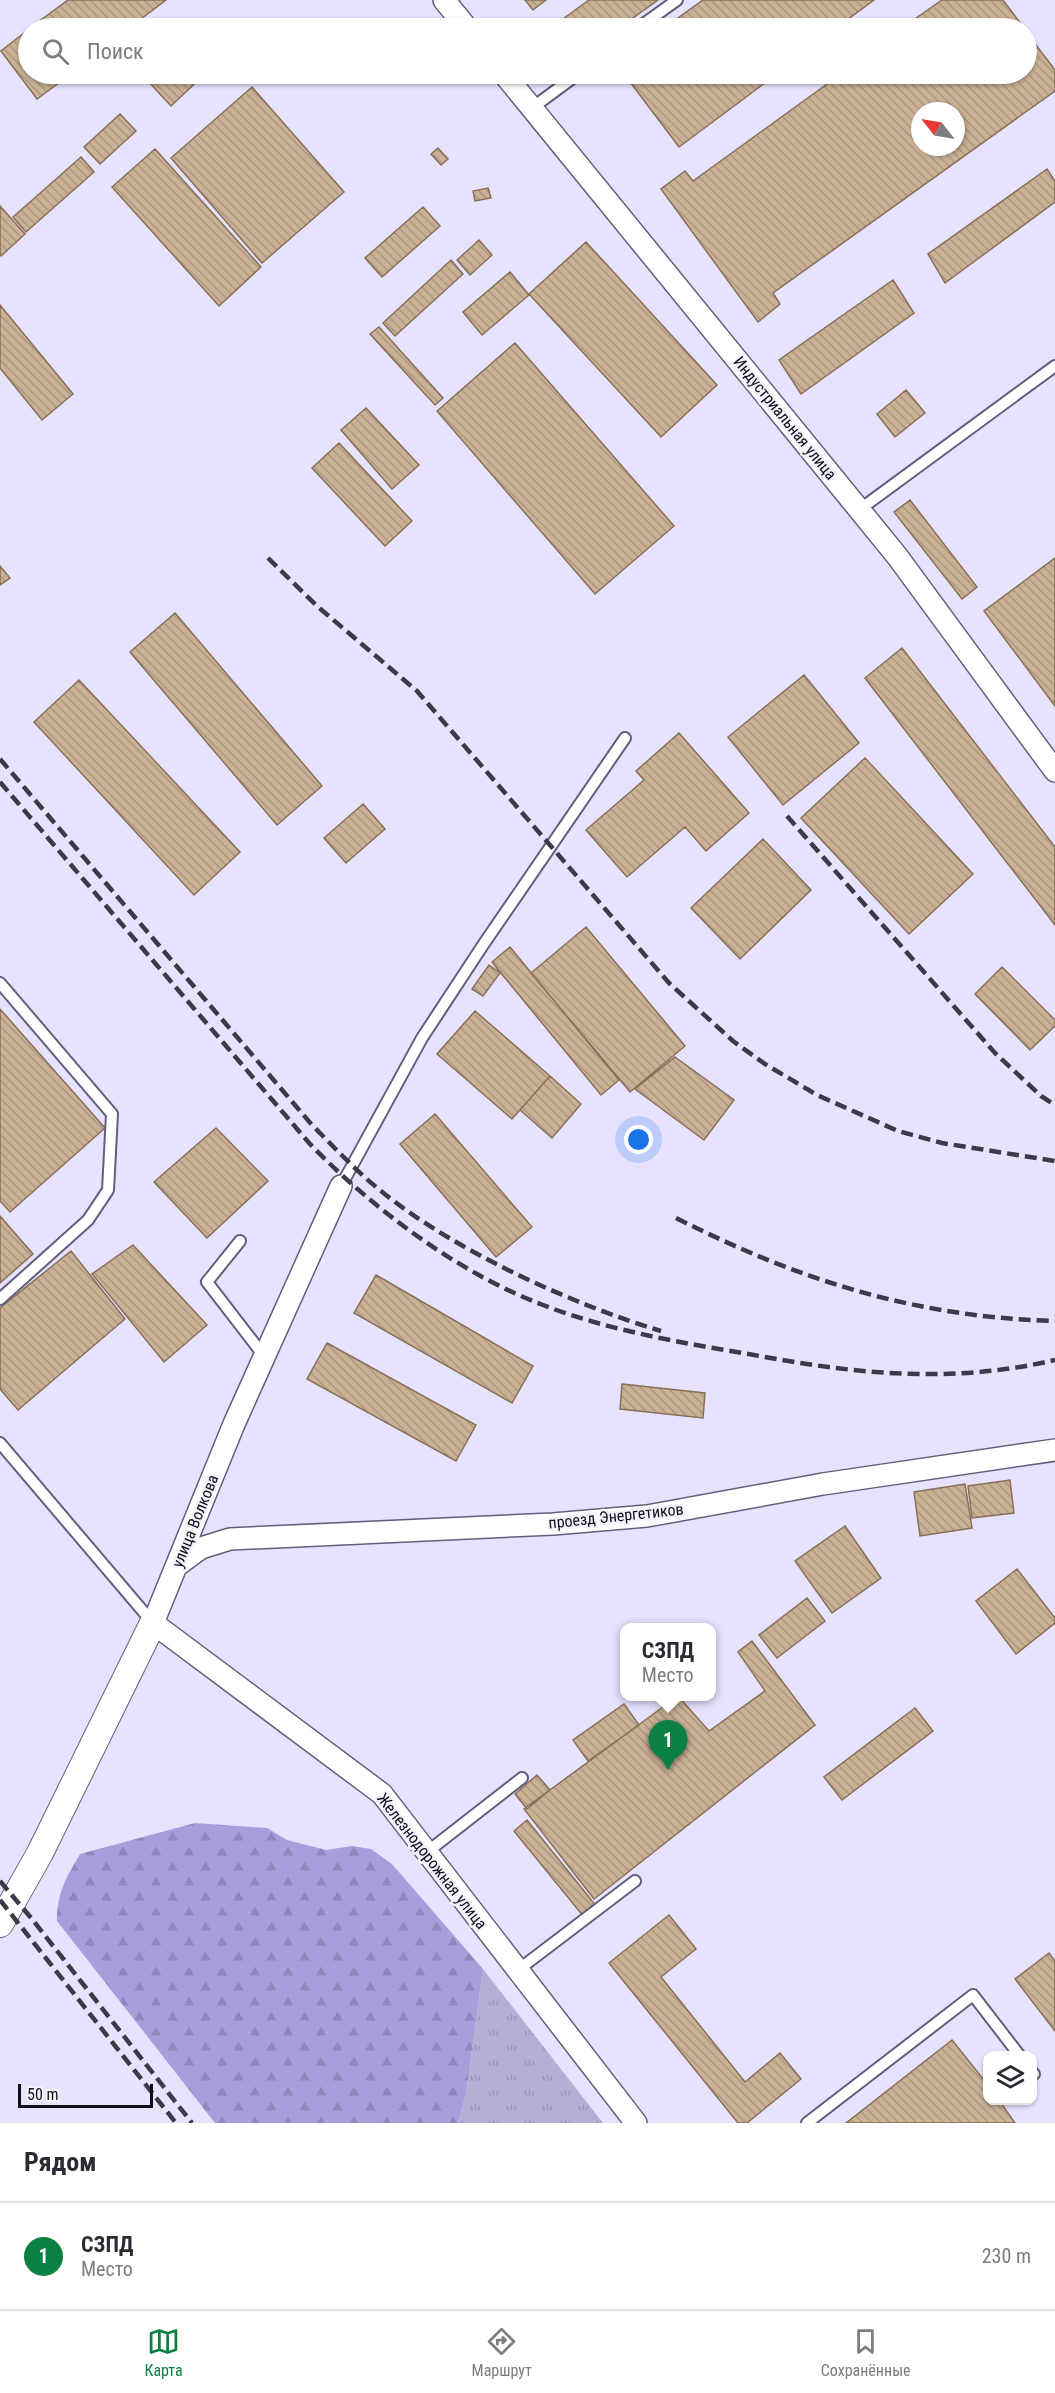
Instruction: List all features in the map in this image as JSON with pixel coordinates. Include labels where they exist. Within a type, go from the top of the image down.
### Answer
[{"type":"street","points":[[444,0],[459,18]]},
{"type":"street","name":"Индустриальная улица","points":[[512,84],[897,556],[1055,771]]},
{"type":"street","name":"улица Волкова","points":[[0,1924],[40,1853],[153,1623],[234,1424],[341,1186]]},
{"type":"street","name":"проезд Энергетиков","points":[[178,1564],[201,1548],[231,1539],[553,1524],[647,1516],[823,1484],[1055,1450]]},
{"type":"street","name":"Железнодорожная улица","points":[[153,1623],[382,1794],[636,2123]]},
{"type":"lane","points":[[652,18],[677,0]]},
{"type":"lane","points":[[532,108],[564,84]]},
{"type":"lane","points":[[860,510],[1055,366]]},
{"type":"lane","points":[[341,1186],[422,1038],[625,738]]},
{"type":"lane","points":[[0,983],[112,1114],[108,1190],[88,1220],[0,1299]]},
{"type":"lane","points":[[240,1241],[207,1282],[264,1356]]},
{"type":"lane","points":[[0,1443],[153,1623]]},
{"type":"lane","points":[[427,1852],[522,1778]]},
{"type":"lane","points":[[518,1970],[635,1881]]},
{"type":"lane","points":[[807,2123],[973,1995],[1017,2051]]},
{"type":"green space","points":[[195,1823],[267,1828],[287,1840],[326,1850],[352,1846],[371,1849],[392,1864],[483,1969],[466,2094],[458,2123],[215,2123],[57,1921],[63,1886],[80,1854]]},
{"type":"green space","points":[[483,1969],[603,2123],[458,2123],[466,2094]]},
{"type":"building","points":[[68,0],[166,0],[142,18],[44,18]]},
{"type":"building","points":[[525,0],[546,0],[533,10]]},
{"type":"building","points":[[589,0],[658,0],[633,18],[564,18]]},
{"type":"building","points":[[703,0],[874,0],[850,18],[678,18]]},
{"type":"building","points":[[942,0],[1003,0],[1016,18],[916,18]]},
{"type":"building","points":[[18,38],[18,74],[1,51]]},
{"type":"building","points":[[1037,46],[1055,70],[1055,91],[965,155],[965,102],[911,102],[911,156],[964,156],[773,293],[780,304],[758,322],[661,189],[685,171],[693,181],[827,84],[1037,84]]},
{"type":"building","points":[[26,84],[57,84],[37,99]]},
{"type":"building","points":[[151,84],[194,84],[171,106]]},
{"type":"building","points":[[632,84],[764,84],[679,147]]},
{"type":"building","points":[[252,87],[344,192],[262,263],[171,158]]},
{"type":"building","points":[[120,114],[136,131],[100,164],[84,147]]},
{"type":"building","points":[[438,148],[448,159],[441,165],[431,154]]},
{"type":"building","points":[[155,149],[261,267],[219,306],[112,187]]},
{"type":"building","points":[[81,157],[94,172],[26,232],[13,217]]},
{"type":"building","points":[[1047,169],[1055,181],[1055,202],[945,283],[928,254]]},
{"type":"building","points":[[488,188],[491,198],[475,201],[473,191]]},
{"type":"building","points":[[0,206],[25,234],[1,256],[0,255]]},
{"type":"building","points":[[423,207],[440,226],[382,277],[365,258]]},
{"type":"building","points":[[479,240],[492,255],[470,275],[457,260]]},
{"type":"building","points":[[586,242],[717,385],[661,437],[529,294]]},
{"type":"building","points":[[451,260],[463,274],[395,336],[383,323]]},
{"type":"building","points":[[510,272],[529,295],[482,335],[463,312]]},
{"type":"building","points":[[893,280],[914,313],[801,394],[779,360]]},
{"type":"building","points":[[0,305],[73,394],[42,420],[0,368]]},
{"type":"building","points":[[379,327],[443,398],[435,405],[370,334]]},
{"type":"building","points":[[515,343],[674,526],[595,594],[437,411]]},
{"type":"building","points":[[906,390],[925,413],[895,437],[877,414]]},
{"type":"building","points":[[366,408],[419,465],[392,489],[341,430]]},
{"type":"building","points":[[339,443],[412,521],[385,546],[312,468]]},
{"type":"building","points":[[910,500],[977,587],[962,599],[894,512]]},
{"type":"building","points":[[1055,558],[1055,706],[984,611]]},
{"type":"building","points":[[0,566],[10,578],[0,585]]},
{"type":"building","points":[[175,613],[322,786],[277,825],[130,652]]},
{"type":"building","points":[[902,648],[1055,847],[1055,925],[865,678]]},
{"type":"building","points":[[804,675],[859,743],[783,805],[728,737]]},
{"type":"building","points":[[79,680],[240,852],[194,895],[34,722]]},
{"type":"building","points":[[679,733],[749,813],[706,851],[685,827],[627,877],[586,830],[644,780],[636,771]]},
{"type":"building","points":[[865,758],[973,874],[909,934],[801,818]]},
{"type":"building","points":[[363,804],[385,829],[346,863],[324,838]]},
{"type":"building","points":[[763,839],[811,890],[740,959],[691,908]]},
{"type":"building","points":[[586,927],[685,1046],[630,1092],[531,973]]},
{"type":"building","points":[[510,947],[619,1080],[601,1095],[492,962]]},
{"type":"building","points":[[489,965],[500,973],[483,996],[472,989]]},
{"type":"building","points":[[1002,967],[1055,1020],[1055,1026],[1030,1050],[975,994]]},
{"type":"building","points":[[0,1009],[105,1128],[10,1212],[0,1201]]},
{"type":"building","points":[[475,1011],[550,1076],[512,1119],[437,1054]]},
{"type":"building","points":[[675,1057],[734,1100],[704,1140],[635,1089]]},
{"type":"building","points":[[550,1076],[581,1104],[552,1138],[520,1110]]},
{"type":"building","points":[[435,1114],[532,1227],[496,1257],[400,1144]]},
{"type":"building","points":[[216,1128],[268,1181],[207,1238],[154,1182]]},
{"type":"building","points":[[0,1216],[33,1254],[0,1283]]},
{"type":"building","points":[[133,1245],[207,1325],[164,1362],[92,1274]]},
{"type":"building","points":[[71,1251],[125,1319],[18,1410],[0,1389],[0,1308]]},
{"type":"building","points":[[376,1275],[533,1366],[512,1403],[354,1313]]},
{"type":"building","points":[[327,1343],[476,1425],[456,1461],[307,1379]]},
{"type":"building","points":[[622,1384],[705,1393],[703,1418],[620,1409]]},
{"type":"building","points":[[1010,1480],[1014,1513],[972,1518],[968,1486]]},
{"type":"building","points":[[965,1484],[972,1528],[920,1536],[914,1492]]},
{"type":"building","points":[[845,1526],[881,1578],[832,1613],[795,1561]]},
{"type":"building","points":[[1017,1569],[1055,1618],[1055,1623],[1016,1654],[976,1601]]},
{"type":"building","points":[[807,1598],[825,1621],[777,1658],[759,1635]]},
{"type":"building","points":[[752,1641],[815,1725],[594,1899],[524,1809],[671,1701],[682,1701],[709,1731],[765,1691],[738,1652]]},
{"type":"building","points":[[624,1704],[639,1725],[588,1761],[573,1740]]},
{"type":"building","points":[[915,1708],[933,1731],[842,1800],[824,1777]]},
{"type":"building","points":[[537,1775],[550,1790],[527,1809],[515,1794]]},
{"type":"building","points":[[527,1820],[597,1907],[584,1917],[514,1831]]},
{"type":"building","points":[[669,1915],[696,1949],[661,1977],[745,2082],[780,2053],[801,2079],[747,2123],[738,2123],[609,1963]]},
{"type":"building","points":[[1049,1953],[1055,1961],[1055,2031],[1015,1979]]},
{"type":"building","points":[[952,2040],[983,2079],[983,2105],[1002,2105],[1015,2123],[846,2123]]},
{"type":"railway","points":[[268,558],[317,606],[417,691],[669,983],[733,1041],[765,1064],[817,1095],[898,1131],[942,1143],[1055,1161]]},
{"type":"railway","points":[[0,759],[312,1125],[372,1183],[410,1213],[442,1234],[514,1273],[589,1306],[661,1331]]},
{"type":"railway","points":[[0,782],[310,1144],[334,1168],[389,1215],[448,1257],[479,1275],[511,1292],[594,1322],[674,1341],[792,1362],[904,1374],[941,1374],[979,1372],[1055,1360]]},
{"type":"railway","points":[[787,816],[995,1053],[1041,1096],[1055,1105]]},
{"type":"railway","points":[[676,1218],[768,1260],[860,1292],[954,1312],[1055,1321]]},
{"type":"railway","points":[[0,1881],[192,2123]]},
{"type":"railway","points":[[0,1900],[176,2123]]},
{"type":"place","name":"СЗПД","points":[[668,1770]]}]
